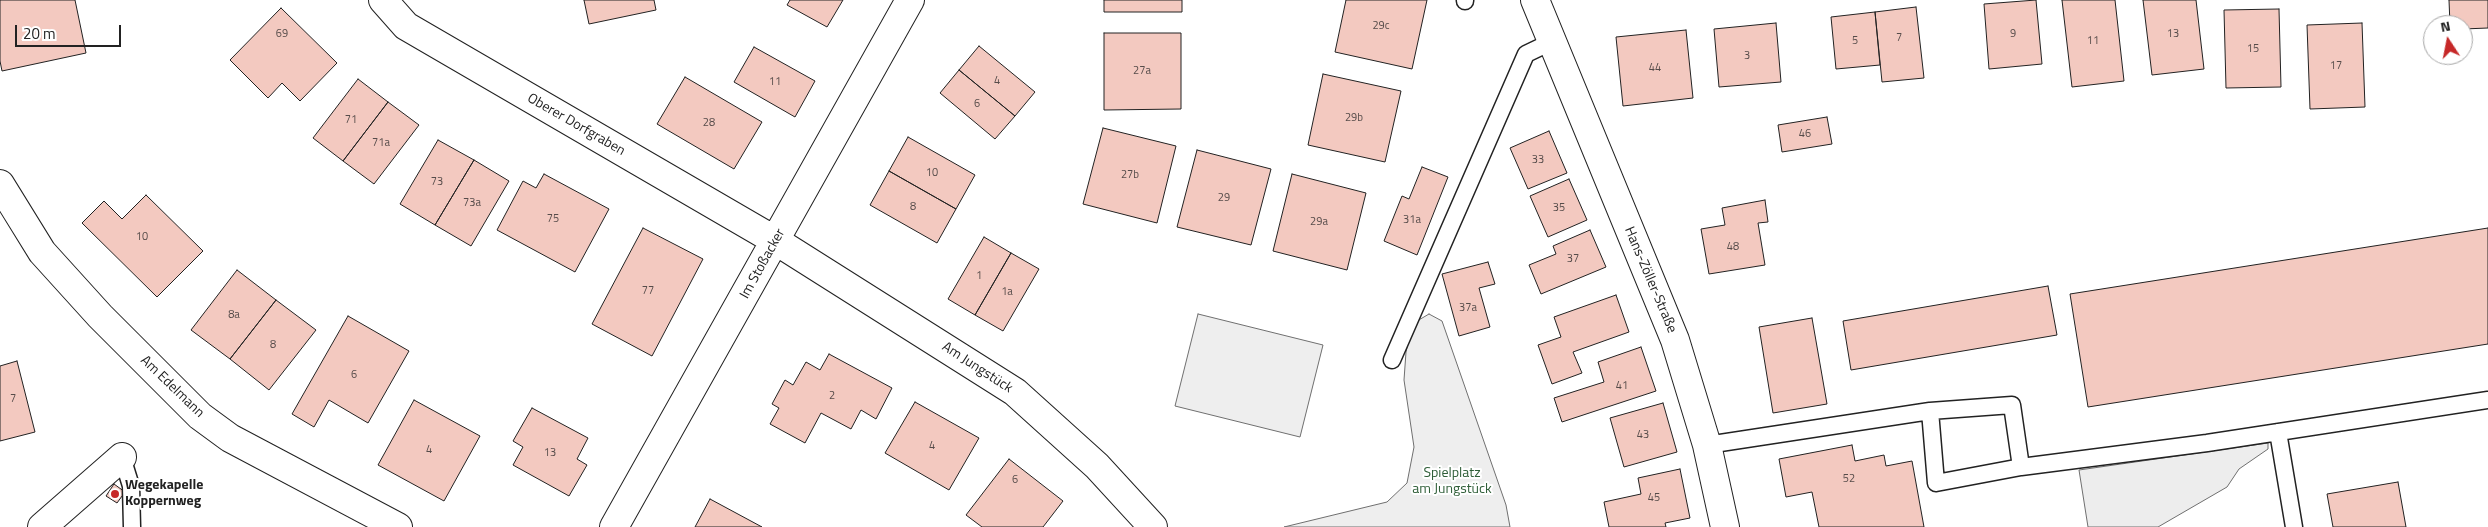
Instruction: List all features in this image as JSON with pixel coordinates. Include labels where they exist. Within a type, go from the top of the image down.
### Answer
[{"type":"street","name":"Oberer Dorfgraben","points":[[383,0],[406,26],[776,241]]},
{"type":"street","name":"Im Stoßacker","points":[[614,527],[910,0]]},
{"type":"street","name":"Hans-Zöller-Straße","points":[[1539,0],[1551,42],[1675,340],[1707,446],[1725,527]]},
{"type":"street","name":"Am Edelmann","points":[[0,184],[42,252],[100,316],[200,416],[230,438],[398,527]]},
{"type":"street","name":"Am Jungstück","points":[[776,241],[1015,392],[1097,466],[1153,527]]},
{"type":"street","points":[[42,527],[122,457]]},
{"type":"lane","points":[[1392,360],[1526,54],[1551,42]]},
{"type":"lane","points":[[1930,410],[1936,483],[2021,467],[2278,432],[2488,400]]},
{"type":"lane","points":[[1707,446],[1930,410],[2012,406],[2021,467]]},
{"type":"lane","points":[[2278,432],[2294,527]]},
{"type":"lane","points":[[122,457],[131,486],[132,527]]},
{"type":"green space","points":[[1198,314],[1323,345],[1300,437],[1175,406]]},
{"type":"green space","name":"Spielplatz am Jungstück","points":[[1429,314],[1442,321],[1506,505],[1510,527],[1284,527],[1387,502],[1407,483],[1414,447],[1404,380],[1406,352],[1412,324]]},
{"type":"shaded area","points":[[2268,443],[2268,449],[2239,469],[2227,487],[2158,527],[2088,527],[2079,470]]},
{"type":"building","points":[[0,0],[75,0],[86,53],[2,71],[0,61]]},
{"type":"building","points":[[584,0],[654,0],[656,10],[589,24]]},
{"type":"building","points":[[790,0],[843,0],[827,27],[787,5]]},
{"type":"building","points":[[1104,0],[1182,0],[1182,12],[1104,12]]},
{"type":"building","points":[[1346,0],[1427,0],[1412,69],[1335,52]]},
{"type":"building","points":[[2036,0],[2042,64],[1989,69],[1984,4]]},
{"type":"building","points":[[2062,0],[2115,0],[2124,81],[2072,87]]},
{"type":"building","points":[[2143,0],[2196,0],[2204,69],[2152,75]]},
{"type":"building","points":[[2449,0],[2488,0],[2488,28],[2473,29],[2473,15],[2450,15]]},
{"type":"building","points":[[1916,7],[1924,78],[1882,82],[1875,12]]},
{"type":"building","points":[[281,8],[337,63],[300,101],[282,83],[268,98],[230,60]]},
{"type":"building","points":[[2279,9],[2281,87],[2226,88],[2224,10]]},
{"type":"building","points":[[1875,12],[1880,65],[1836,69],[1831,17]]},
{"type":"building","points":[[1776,23],[1781,82],[1719,87],[1714,29]]},
{"type":"building","points":[[2362,23],[2365,107],[2310,109],[2307,25]]},
{"type":"building","points":[[1686,30],[1693,98],[1623,106],[1616,37]]},
{"type":"building","points":[[1104,33],[1181,33],[1181,109],[1104,110]]},
{"type":"building","points":[[979,46],[1035,92],[1015,116],[959,70]]},
{"type":"building","points":[[754,47],[815,81],[795,117],[734,82]]},
{"type":"building","points":[[959,70],[1015,116],[995,139],[940,93]]},
{"type":"building","points":[[1323,74],[1401,91],[1385,162],[1308,145]]},
{"type":"building","points":[[685,77],[762,122],[734,169],[657,124]]},
{"type":"building","points":[[358,79],[388,102],[343,161],[313,138]]},
{"type":"building","points":[[388,102],[419,125],[374,184],[343,161]]},
{"type":"building","points":[[1827,117],[1832,144],[1782,152],[1778,125]]},
{"type":"building","points":[[1103,128],[1176,146],[1157,223],[1083,204]]},
{"type":"building","points":[[1549,131],[1567,173],[1528,189],[1510,148]]},
{"type":"building","points":[[908,137],[975,175],[956,209],[889,171]]},
{"type":"building","points":[[438,140],[474,160],[435,225],[400,204]]},
{"type":"building","points":[[1197,150],[1271,169],[1251,245],[1177,227]]},
{"type":"building","points":[[474,160],[509,181],[471,246],[435,225]]},
{"type":"building","points":[[1422,167],[1448,177],[1417,255],[1384,241],[1402,196],[1409,199]]},
{"type":"building","points":[[889,171],[956,209],[937,243],[870,205]]},
{"type":"building","points":[[544,174],[609,209],[575,272],[497,230],[523,181],[536,188]]},
{"type":"building","points":[[1292,174],[1366,193],[1347,270],[1273,251]]},
{"type":"building","points":[[1569,179],[1587,220],[1548,237],[1530,196]]},
{"type":"building","points":[[146,195],[203,251],[157,297],[82,223],[104,201],[122,219]]},
{"type":"building","points":[[1765,200],[1768,222],[1758,223],[1765,265],[1709,274],[1701,229],[1725,225],[1722,208]]},
{"type":"building","points":[[643,228],[703,259],[652,356],[592,324]]},
{"type":"building","points":[[2488,228],[2488,344],[2088,407],[2070,294]]},
{"type":"building","points":[[1590,230],[1606,267],[1541,294],[1529,265],[1556,254],[1553,246]]},
{"type":"building","points":[[984,237],[1011,253],[975,315],[948,299]]},
{"type":"building","points":[[1011,253],[1039,269],[1003,331],[975,315]]},
{"type":"building","points":[[1488,262],[1495,284],[1479,288],[1490,327],[1459,336],[1442,274]]},
{"type":"building","points":[[237,270],[276,300],[230,359],[191,330]]},
{"type":"building","points":[[2048,286],[2057,335],[1851,370],[1843,321]]},
{"type":"building","points":[[1616,295],[1629,332],[1573,352],[1582,373],[1552,384],[1538,345],[1561,337],[1554,317]]},
{"type":"building","points":[[276,300],[316,330],[269,390],[230,359]]},
{"type":"building","points":[[348,316],[409,351],[368,423],[329,400],[314,427],[292,414]]},
{"type":"building","points":[[1812,318],[1827,404],[1773,413],[1759,327]]},
{"type":"building","points":[[1641,347],[1656,391],[1562,422],[1554,398],[1604,382],[1598,362]]},
{"type":"building","points":[[829,354],[892,388],[876,419],[861,410],[851,429],[821,413],[805,443],[770,424],[779,408],[772,404],[785,380],[793,385],[806,362],[820,370]]},
{"type":"building","points":[[17,361],[35,432],[0,441],[0,366]]},
{"type":"building","points":[[414,400],[480,436],[444,501],[378,465]]},
{"type":"building","points":[[915,402],[979,438],[949,490],[885,453]]},
{"type":"building","points":[[1663,403],[1677,452],[1624,467],[1610,418]]},
{"type":"building","points":[[532,408],[588,438],[577,459],[587,465],[569,496],[513,465],[523,447],[513,441]]},
{"type":"building","points":[[1852,445],[1855,461],[1884,455],[1886,466],[1912,461],[1924,527],[1819,527],[1812,492],[1786,497],[1779,459]]},
{"type":"building","points":[[1009,459],[1063,501],[1043,527],[982,527],[966,515]]},
{"type":"building","points":[[1680,469],[1690,518],[1665,523],[1666,527],[1609,527],[1604,502],[1641,494],[1638,478]]},
{"type":"building","points":[[2398,482],[2406,527],[2333,527],[2327,494]]},
{"type":"building","name":"Wegekapelle Koppernweg","points":[[114,484],[125,492],[117,503],[106,496]]},
{"type":"building","points":[[710,499],[762,527],[695,527]]},
{"type":"place","name":"Wegekapelle Koppernweg","points":[[115,494]]}]
